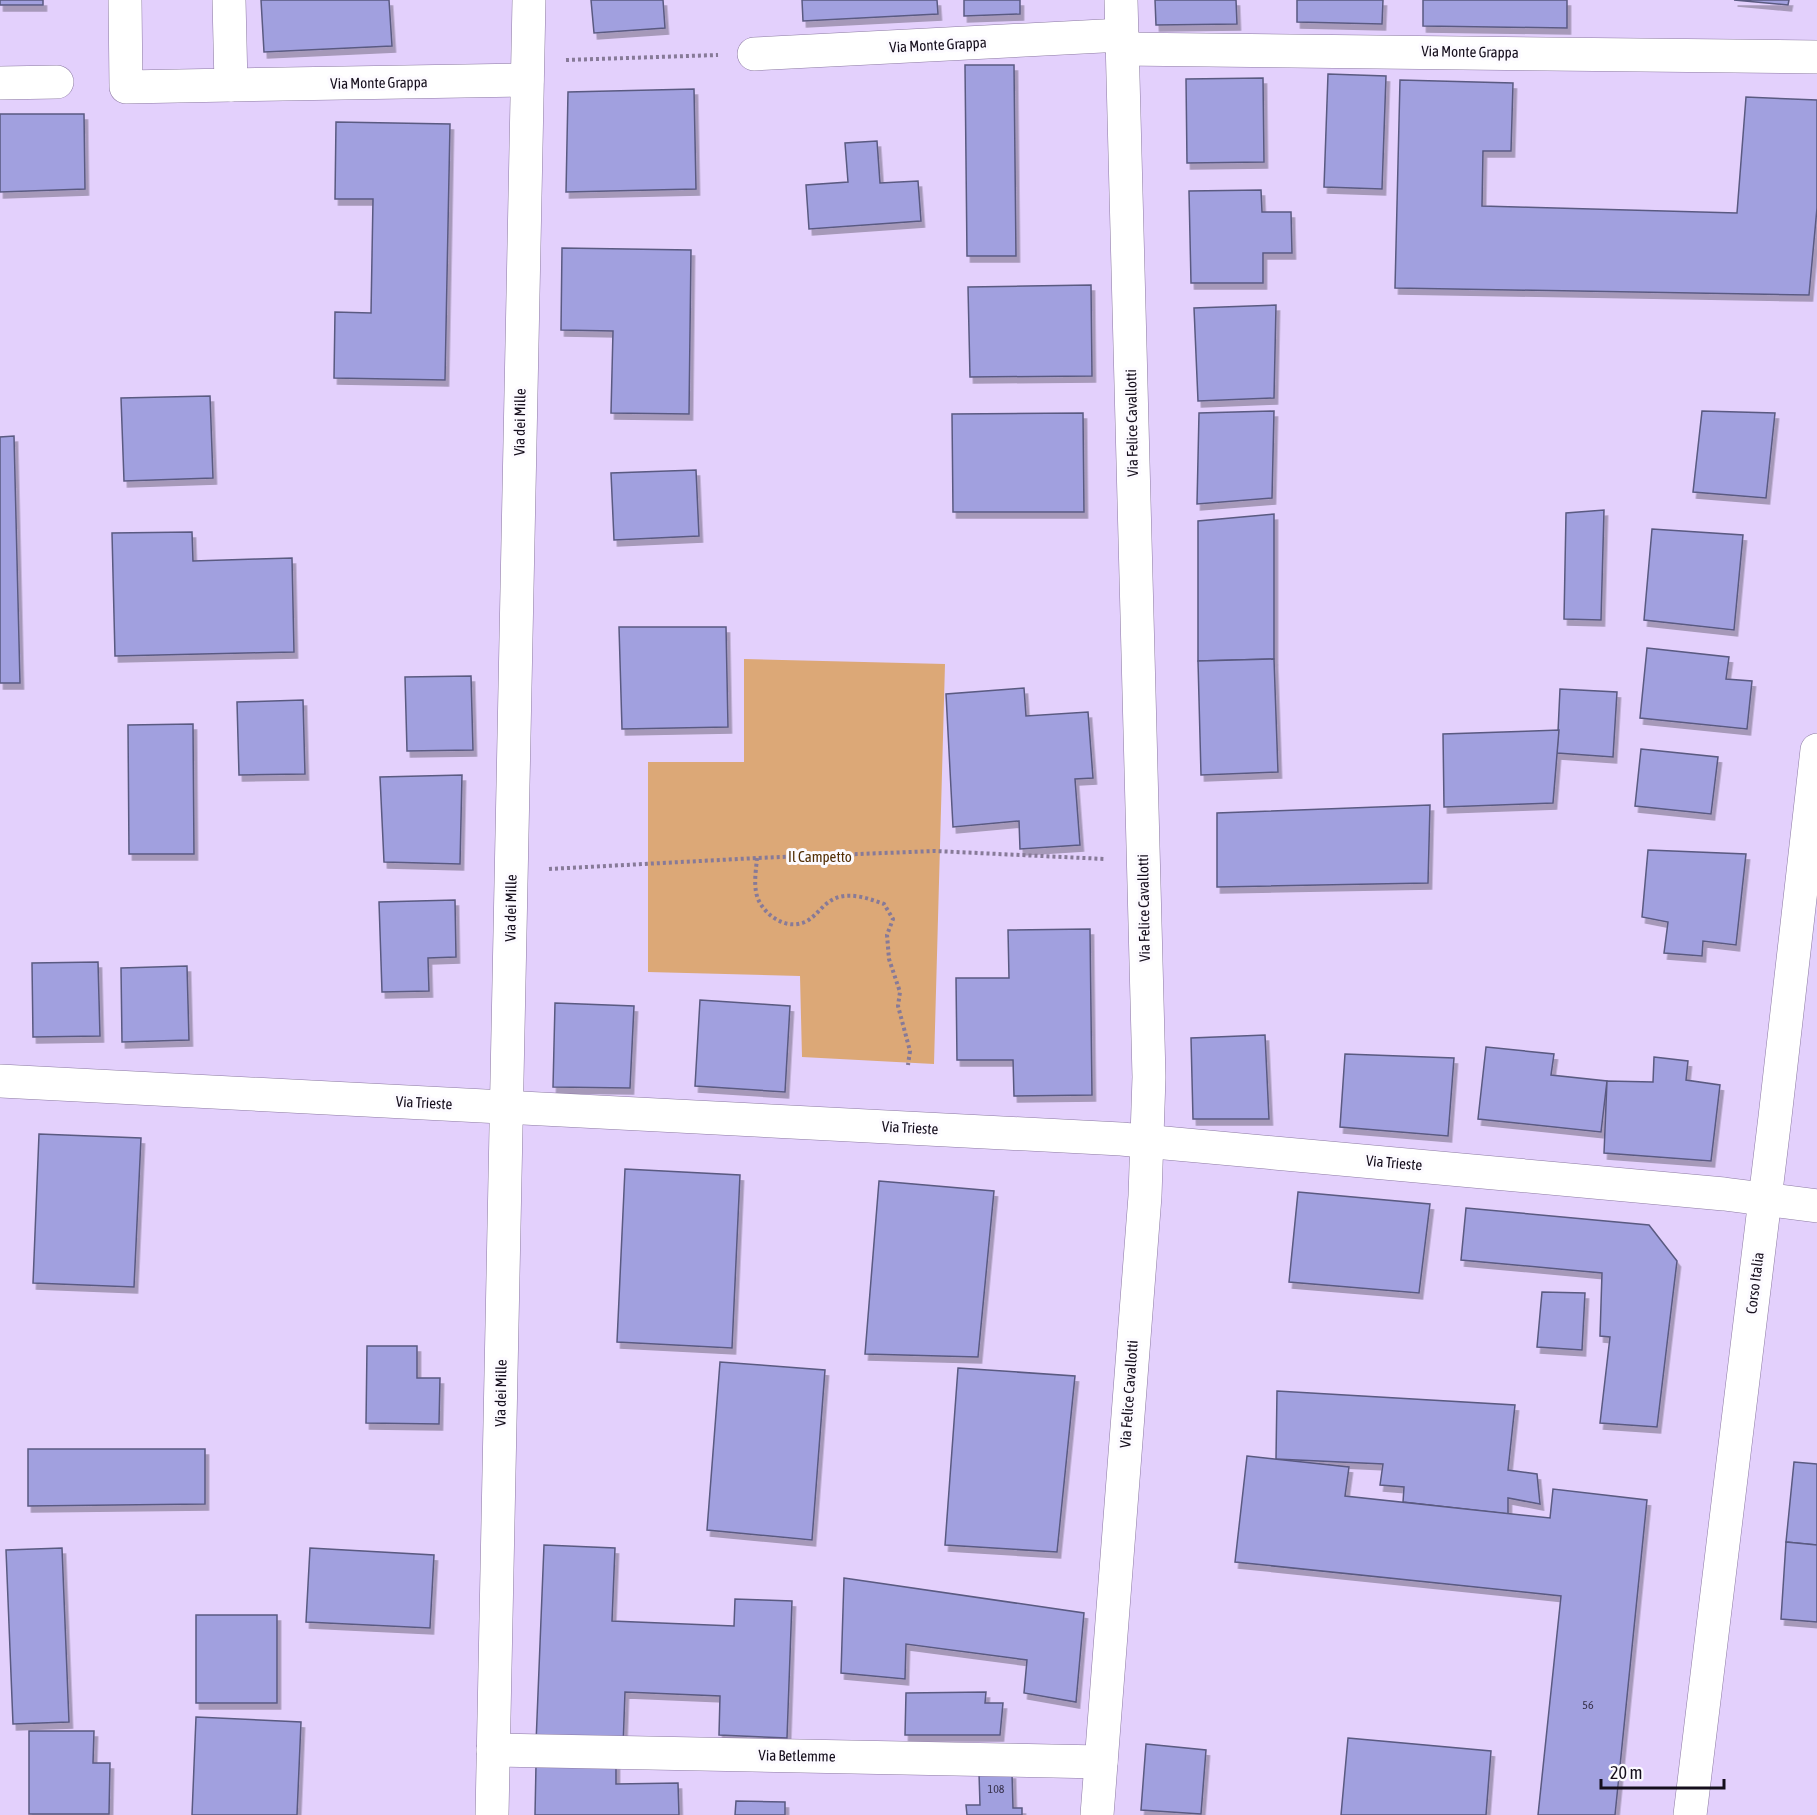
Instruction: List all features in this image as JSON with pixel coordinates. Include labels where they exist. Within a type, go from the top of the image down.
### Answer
[{"type":"street","name":"Via Monte Grappa","points":[[125,0],[126,87],[527,80]]},
{"type":"street","points":[[229,0],[231,85]]},
{"type":"street","name":"Via dei Mille","points":[[492,1815],[529,0]]},
{"type":"street","name":"Via Felice Cavallotti","points":[[1097,1815],[1145,1196],[1149,1077],[1121,0]]},
{"type":"street","name":"Via Monte Grappa","points":[[754,54],[1122,42],[1817,57]]},
{"type":"street","points":[[0,83],[57,82]]},
{"type":"street","name":"Corso Italia","points":[[1690,1815],[1817,750]]},
{"type":"street","name":"Via Trieste","points":[[0,1081],[1147,1141],[1764,1199],[1817,1206]]},
{"type":"street","name":"Via Betlemme","points":[[494,1750],[1101,1762]]},
{"type":"path","points":[[566,60],[754,54]]},
{"type":"path","points":[[548,869],[935,851],[1116,859]]},
{"type":"path","points":[[757,858],[755,882],[759,899],[769,915],[784,923],[795,926],[808,921],[820,907],[838,897],[852,896],[884,904],[893,919],[887,935],[889,959],[900,992],[898,1006],[910,1051],[908,1065]]},
{"type":"green space","name":"Il Campetto","points":[[744,659],[945,664],[934,1064],[802,1057],[800,976],[648,972],[648,762],[744,762]]},
{"type":"building","points":[[0,0],[43,0],[43,5],[0,5]]},
{"type":"building","points":[[261,0],[389,0],[392,46],[264,52]]},
{"type":"building","points":[[591,0],[663,0],[665,28],[594,33]]},
{"type":"building","points":[[802,0],[937,0],[938,14],[803,21]]},
{"type":"building","points":[[964,0],[1020,0],[1020,14],[964,16]]},
{"type":"building","points":[[1155,0],[1236,0],[1237,24],[1156,25]]},
{"type":"building","points":[[1297,0],[1383,0],[1382,24],[1297,22]]},
{"type":"building","points":[[1423,0],[1567,0],[1567,28],[1423,26]]},
{"type":"building","points":[[1734,0],[1789,0],[1788,5]]},
{"type":"building","points":[[965,65],[1014,65],[1016,256],[967,256]]},
{"type":"building","points":[[1328,74],[1386,76],[1382,189],[1324,187]]},
{"type":"building","points":[[1263,78],[1264,162],[1187,163],[1186,79]]},
{"type":"building","points":[[1400,80],[1513,83],[1511,151],[1483,151],[1482,206],[1737,213],[1746,97],[1817,100],[1817,208],[1809,295],[1395,288]]},
{"type":"building","points":[[694,89],[696,189],[566,192],[568,92]]},
{"type":"building","points":[[0,114],[84,114],[85,189],[0,192]]},
{"type":"building","points":[[336,122],[450,124],[445,380],[334,378],[335,312],[371,313],[373,199],[335,199]]},
{"type":"building","points":[[877,141],[880,183],[918,181],[921,221],[809,229],[806,185],[848,182],[845,143]]},
{"type":"building","points":[[1261,190],[1262,212],[1291,212],[1292,253],[1263,253],[1263,283],[1191,283],[1189,191]]},
{"type":"building","points":[[562,248],[691,250],[689,414],[611,413],[613,331],[561,330]]},
{"type":"building","points":[[1091,285],[1092,376],[970,377],[968,287]]},
{"type":"building","points":[[1276,305],[1274,398],[1198,401],[1194,308]]},
{"type":"building","points":[[210,396],[213,478],[124,481],[121,398]]},
{"type":"building","points":[[1274,411],[1272,498],[1197,504],[1199,413]]},
{"type":"building","points":[[1702,411],[1775,413],[1766,498],[1693,492]]},
{"type":"building","points":[[1083,413],[1084,512],[953,512],[952,414]]},
{"type":"building","points":[[14,436],[20,683],[0,683],[0,437]]},
{"type":"building","points":[[696,470],[699,536],[614,540],[611,473]]},
{"type":"building","points":[[1604,510],[1601,620],[1564,619],[1566,513]]},
{"type":"building","points":[[1274,514],[1274,659],[1198,661],[1198,521]]},
{"type":"building","points":[[1652,529],[1743,535],[1734,630],[1644,620]]},
{"type":"building","points":[[192,532],[193,561],[292,558],[294,652],[115,656],[112,533]]},
{"type":"building","points":[[619,627],[726,627],[728,727],[622,729]]},
{"type":"building","points":[[1647,648],[1729,657],[1726,679],[1752,681],[1747,729],[1640,718]]},
{"type":"building","points":[[1274,659],[1278,772],[1201,775],[1198,661]]},
{"type":"building","points":[[471,676],[473,750],[407,751],[405,677]]},
{"type":"building","points":[[1024,688],[1026,716],[1088,712],[1093,778],[1075,779],[1080,845],[1020,849],[1019,821],[953,827],[946,694]]},
{"type":"building","points":[[1560,689],[1617,692],[1613,757],[1557,753]]},
{"type":"building","points":[[303,700],[305,774],[239,775],[237,702]]},
{"type":"building","points":[[193,724],[194,854],[129,854],[128,725]]},
{"type":"building","points":[[1559,730],[1553,803],[1444,807],[1443,734]]},
{"type":"building","points":[[1641,749],[1718,757],[1711,814],[1635,806]]},
{"type":"building","points":[[462,775],[460,864],[384,862],[380,777]]},
{"type":"building","points":[[1430,805],[1428,883],[1217,887],[1217,813]]},
{"type":"building","points":[[1648,850],[1746,854],[1736,945],[1703,941],[1702,956],[1664,953],[1668,922],[1642,917]]},
{"type":"building","points":[[455,900],[456,957],[428,958],[429,991],[382,992],[379,902]]},
{"type":"building","points":[[1090,929],[1092,1095],[1014,1096],[1013,1060],[957,1060],[956,978],[1009,978],[1008,930]]},
{"type":"building","points":[[98,962],[100,1036],[33,1037],[32,963]]},
{"type":"building","points":[[187,966],[189,1040],[122,1042],[121,968]]},
{"type":"building","points":[[700,1000],[790,1006],[785,1092],[695,1086]]},
{"type":"building","points":[[555,1003],[634,1006],[630,1088],[553,1087]]},
{"type":"building","points":[[1265,1035],[1269,1119],[1193,1119],[1191,1038]]},
{"type":"building","points":[[1486,1047],[1554,1054],[1551,1075],[1607,1081],[1601,1132],[1478,1119]]},
{"type":"building","points":[[1345,1054],[1454,1058],[1448,1136],[1340,1127]]},
{"type":"building","points":[[1654,1057],[1688,1061],[1686,1080],[1720,1085],[1711,1161],[1604,1153],[1607,1081],[1653,1082]]},
{"type":"building","points":[[39,1134],[141,1138],[134,1287],[33,1283]]},
{"type":"building","points":[[625,1169],[740,1175],[732,1348],[617,1342]]},
{"type":"building","points":[[879,1181],[994,1191],[978,1357],[865,1354]]},
{"type":"building","points":[[1298,1192],[1430,1204],[1419,1293],[1289,1282]]},
{"type":"building","points":[[1466,1208],[1649,1225],[1677,1261],[1657,1427],[1600,1423],[1610,1337],[1600,1336],[1602,1273],[1461,1260]]},
{"type":"building","points":[[1542,1292],[1585,1293],[1582,1350],[1537,1347]]},
{"type":"building","points":[[367,1346],[417,1346],[417,1378],[440,1378],[439,1424],[366,1423]]},
{"type":"building","points":[[720,1362],[825,1370],[812,1540],[707,1530]]},
{"type":"building","points":[[958,1368],[1075,1376],[1057,1552],[945,1545]]},
{"type":"building","points":[[1277,1391],[1515,1405],[1508,1470],[1537,1474],[1540,1504],[1508,1498],[1508,1514],[1403,1502],[1404,1487],[1380,1485],[1383,1464],[1276,1459]]},
{"type":"building","points":[[28,1449],[205,1449],[205,1504],[28,1506]]},
{"type":"building","points":[[1247,1456],[1349,1467],[1345,1496],[1550,1518],[1553,1489],[1647,1500],[1615,1815],[1538,1815],[1561,1596],[1235,1562]]},
{"type":"building","points":[[1794,1462],[1817,1464],[1817,1545],[1786,1542]]},
{"type":"building","points":[[1786,1542],[1817,1545],[1817,1622],[1781,1619]]},
{"type":"building","points":[[544,1545],[615,1548],[612,1621],[734,1626],[735,1599],[792,1601],[787,1738],[719,1735],[720,1696],[625,1692],[623,1747],[536,1743]]},
{"type":"building","points":[[62,1548],[69,1722],[13,1724],[6,1550]]},
{"type":"building","points":[[310,1548],[434,1555],[430,1628],[306,1622]]},
{"type":"building","points":[[844,1578],[1084,1613],[1076,1702],[1024,1693],[1027,1660],[906,1644],[905,1679],[841,1673]]},
{"type":"building","points":[[196,1615],[277,1615],[277,1703],[196,1703]]},
{"type":"building","points":[[986,1692],[985,1703],[1003,1703],[1000,1735],[905,1735],[906,1693]]},
{"type":"building","points":[[196,1717],[301,1722],[297,1815],[192,1815]]},
{"type":"building","points":[[29,1731],[94,1731],[93,1763],[110,1763],[109,1814],[29,1814]]},
{"type":"building","points":[[1348,1738],[1491,1751],[1486,1815],[1341,1815]]},
{"type":"building","points":[[1146,1744],[1206,1750],[1201,1814],[1141,1810]]},
{"type":"building","points":[[616,1764],[616,1784],[678,1783],[679,1815],[535,1815],[536,1765]]},
{"type":"building","points":[[979,1773],[1012,1773],[1013,1808],[1022,1808],[1022,1815],[967,1815],[966,1805],[980,1805]]},
{"type":"building","points":[[736,1801],[785,1802],[785,1815],[735,1815]]}]
